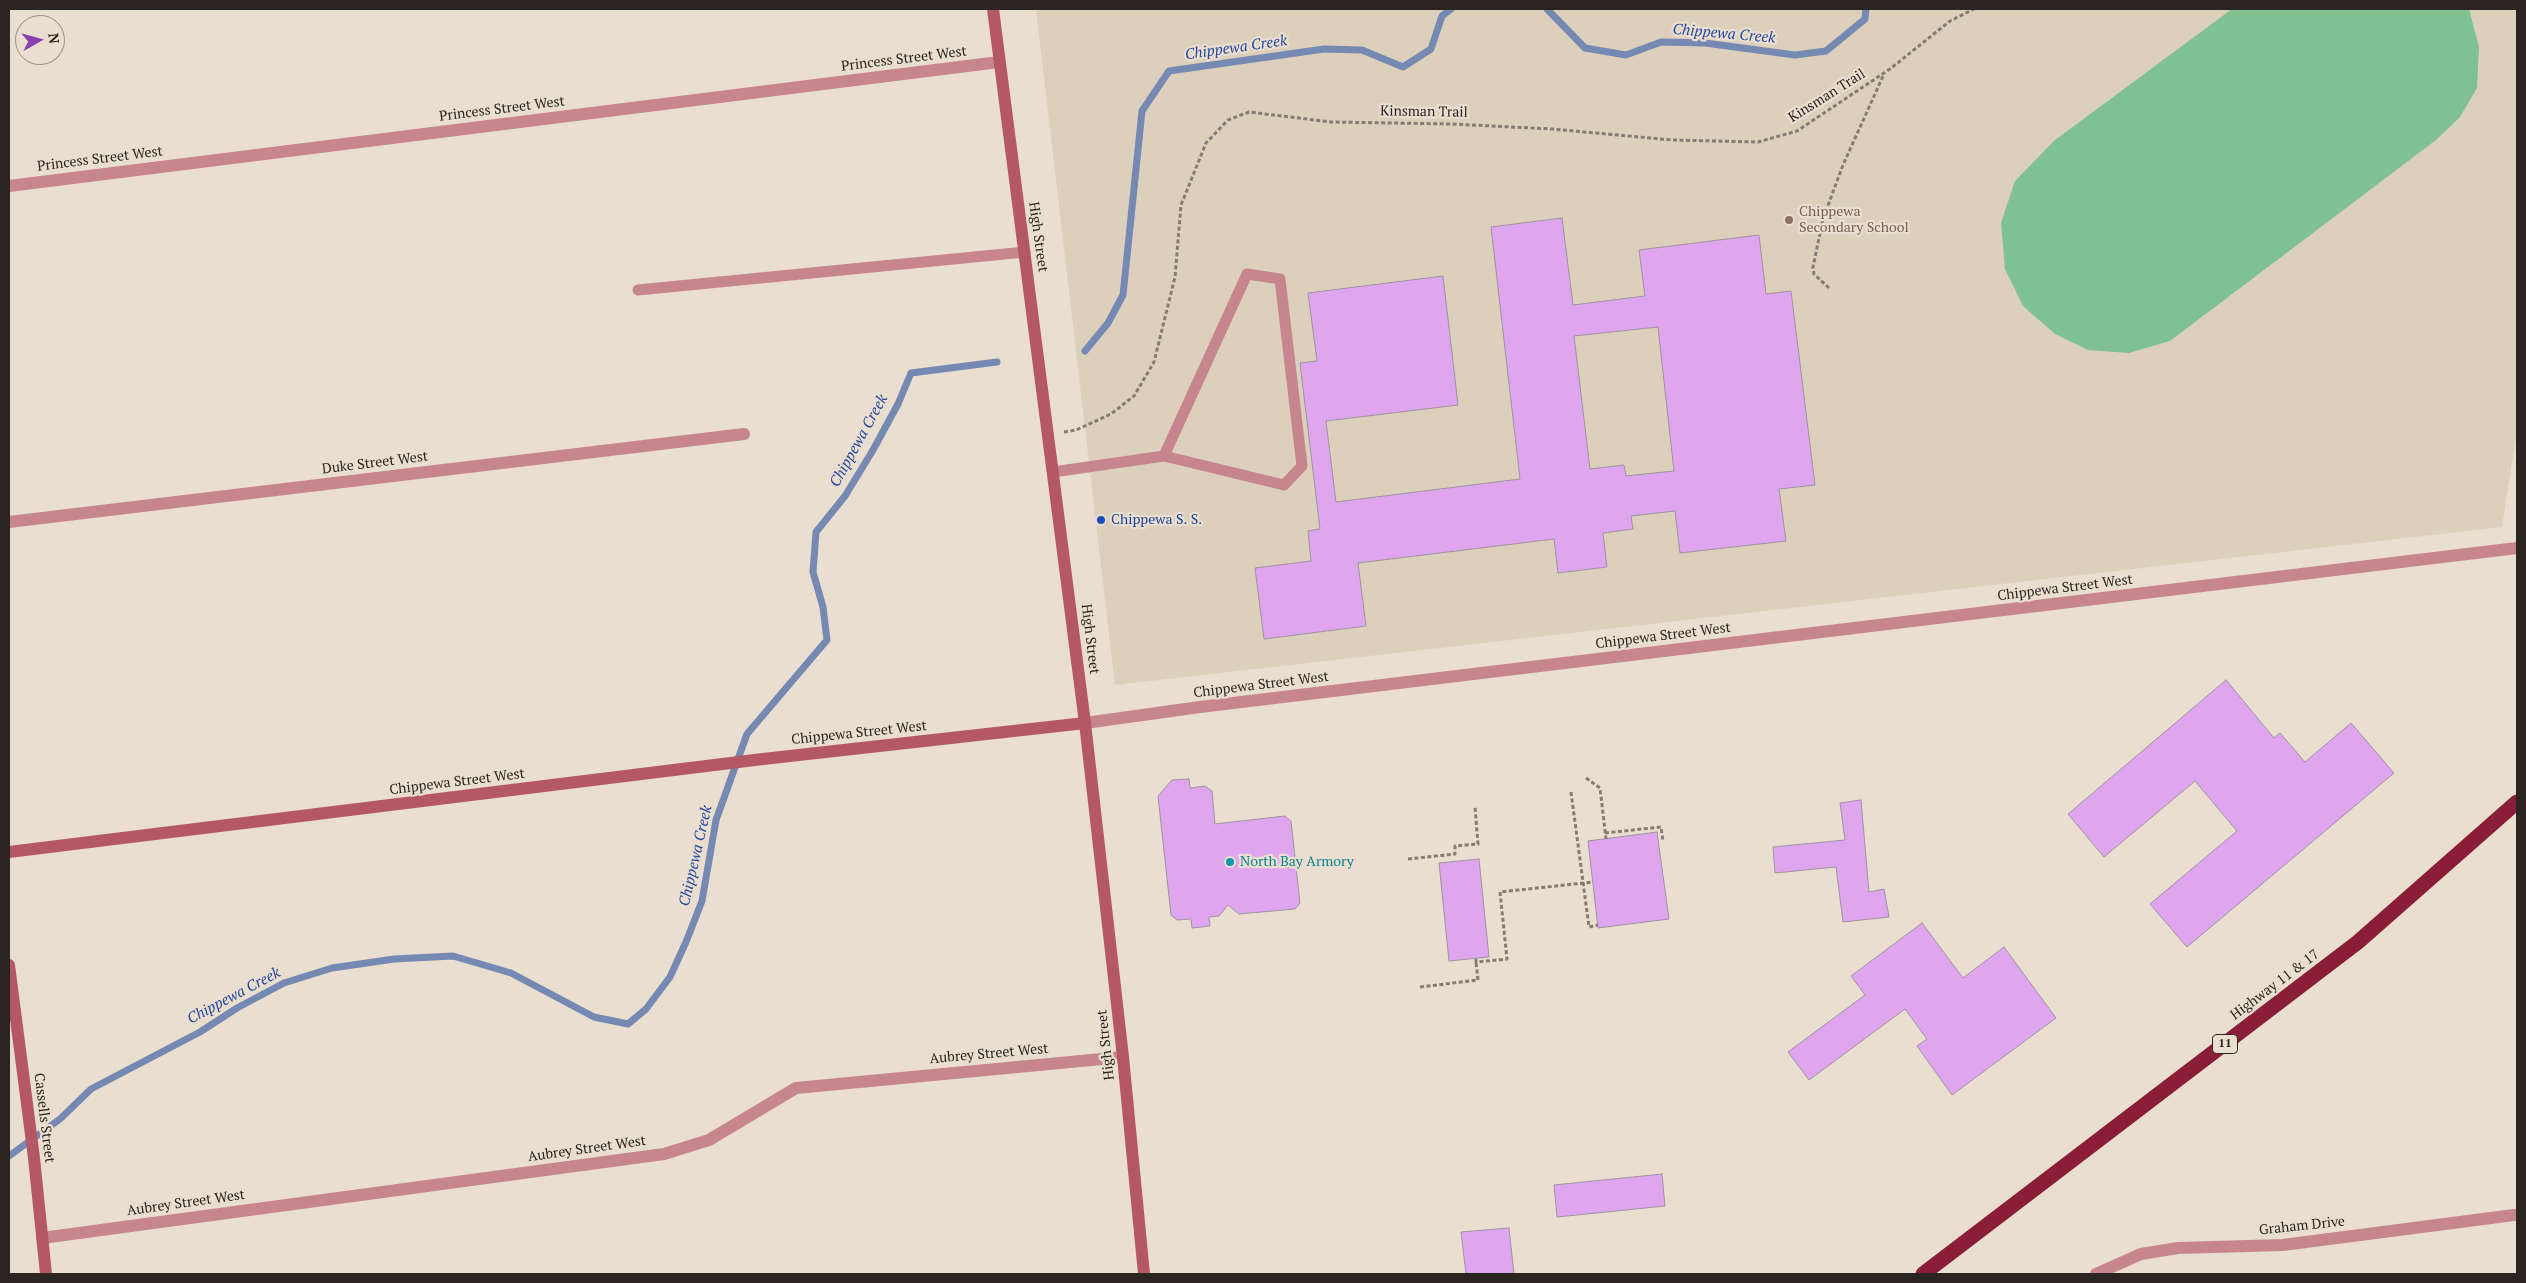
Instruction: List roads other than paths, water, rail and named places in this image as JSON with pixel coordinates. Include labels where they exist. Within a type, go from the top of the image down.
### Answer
[{"type":"highway","name":"Highway 11 & 17","points":[[1923,1274],[2358,942],[2517,802]]},
{"type":"street","name":"High Street","points":[[994,9],[999,62],[1054,472],[1085,723],[1123,1057],[1144,1274]]},
{"type":"street","name":"Princess Street West","points":[[9,186],[999,62]]},
{"type":"street","name":"Duke Street West","points":[[9,522],[744,434]]},
{"type":"street","name":"Chippewa Street West","points":[[9,852],[763,759],[1085,723],[1200,707],[2517,548]]},
{"type":"street","name":"Cassells Street","points":[[9,965],[30,1120],[46,1274]]},
{"type":"street","name":"Aubrey Street West","points":[[42,1238],[664,1154],[709,1140],[796,1088],[1123,1057]]},
{"type":"street","name":"Graham Drive","points":[[2096,1274],[2140,1254],[2178,1248],[2283,1245],[2514,1215]]},
{"type":"lane","points":[[638,290],[1025,252]]},
{"type":"lane","points":[[1054,472],[1164,456],[1284,485],[1302,466],[1280,279],[1247,274],[1164,456]]},
{"type":"waterway","name":"Chippewa Creek","points":[[1085,351],[1108,323],[1123,295],[1142,111],[1169,71],[1324,49],[1362,50],[1403,67],[1431,49],[1442,16],[1451,9]]},
{"type":"waterway","name":"Chippewa Creek","points":[[1547,9],[1585,48],[1626,55],[1661,42],[1705,43],[1795,55],[1826,51],[1865,19],[1866,9]]},
{"type":"waterway","name":"Chippewa Creek","points":[[9,1156],[60,1119],[91,1089],[200,1032],[237,1008],[284,983],[332,968],[394,959],[453,956],[511,973],[594,1017],[628,1024],[646,1009],[670,977],[686,942],[702,901],[716,820],[747,734],[827,640],[823,607],[813,572],[816,532],[845,496],[873,450],[898,404],[911,373],[997,362]]},
{"type":"place","name":"Chippewa Secondary School","points":[[1789,220]]},
{"type":"place","name":"Chippewa S. S.","points":[[1101,520]]},
{"type":"place","name":"North Bay Armory","points":[[1230,862]]}]
